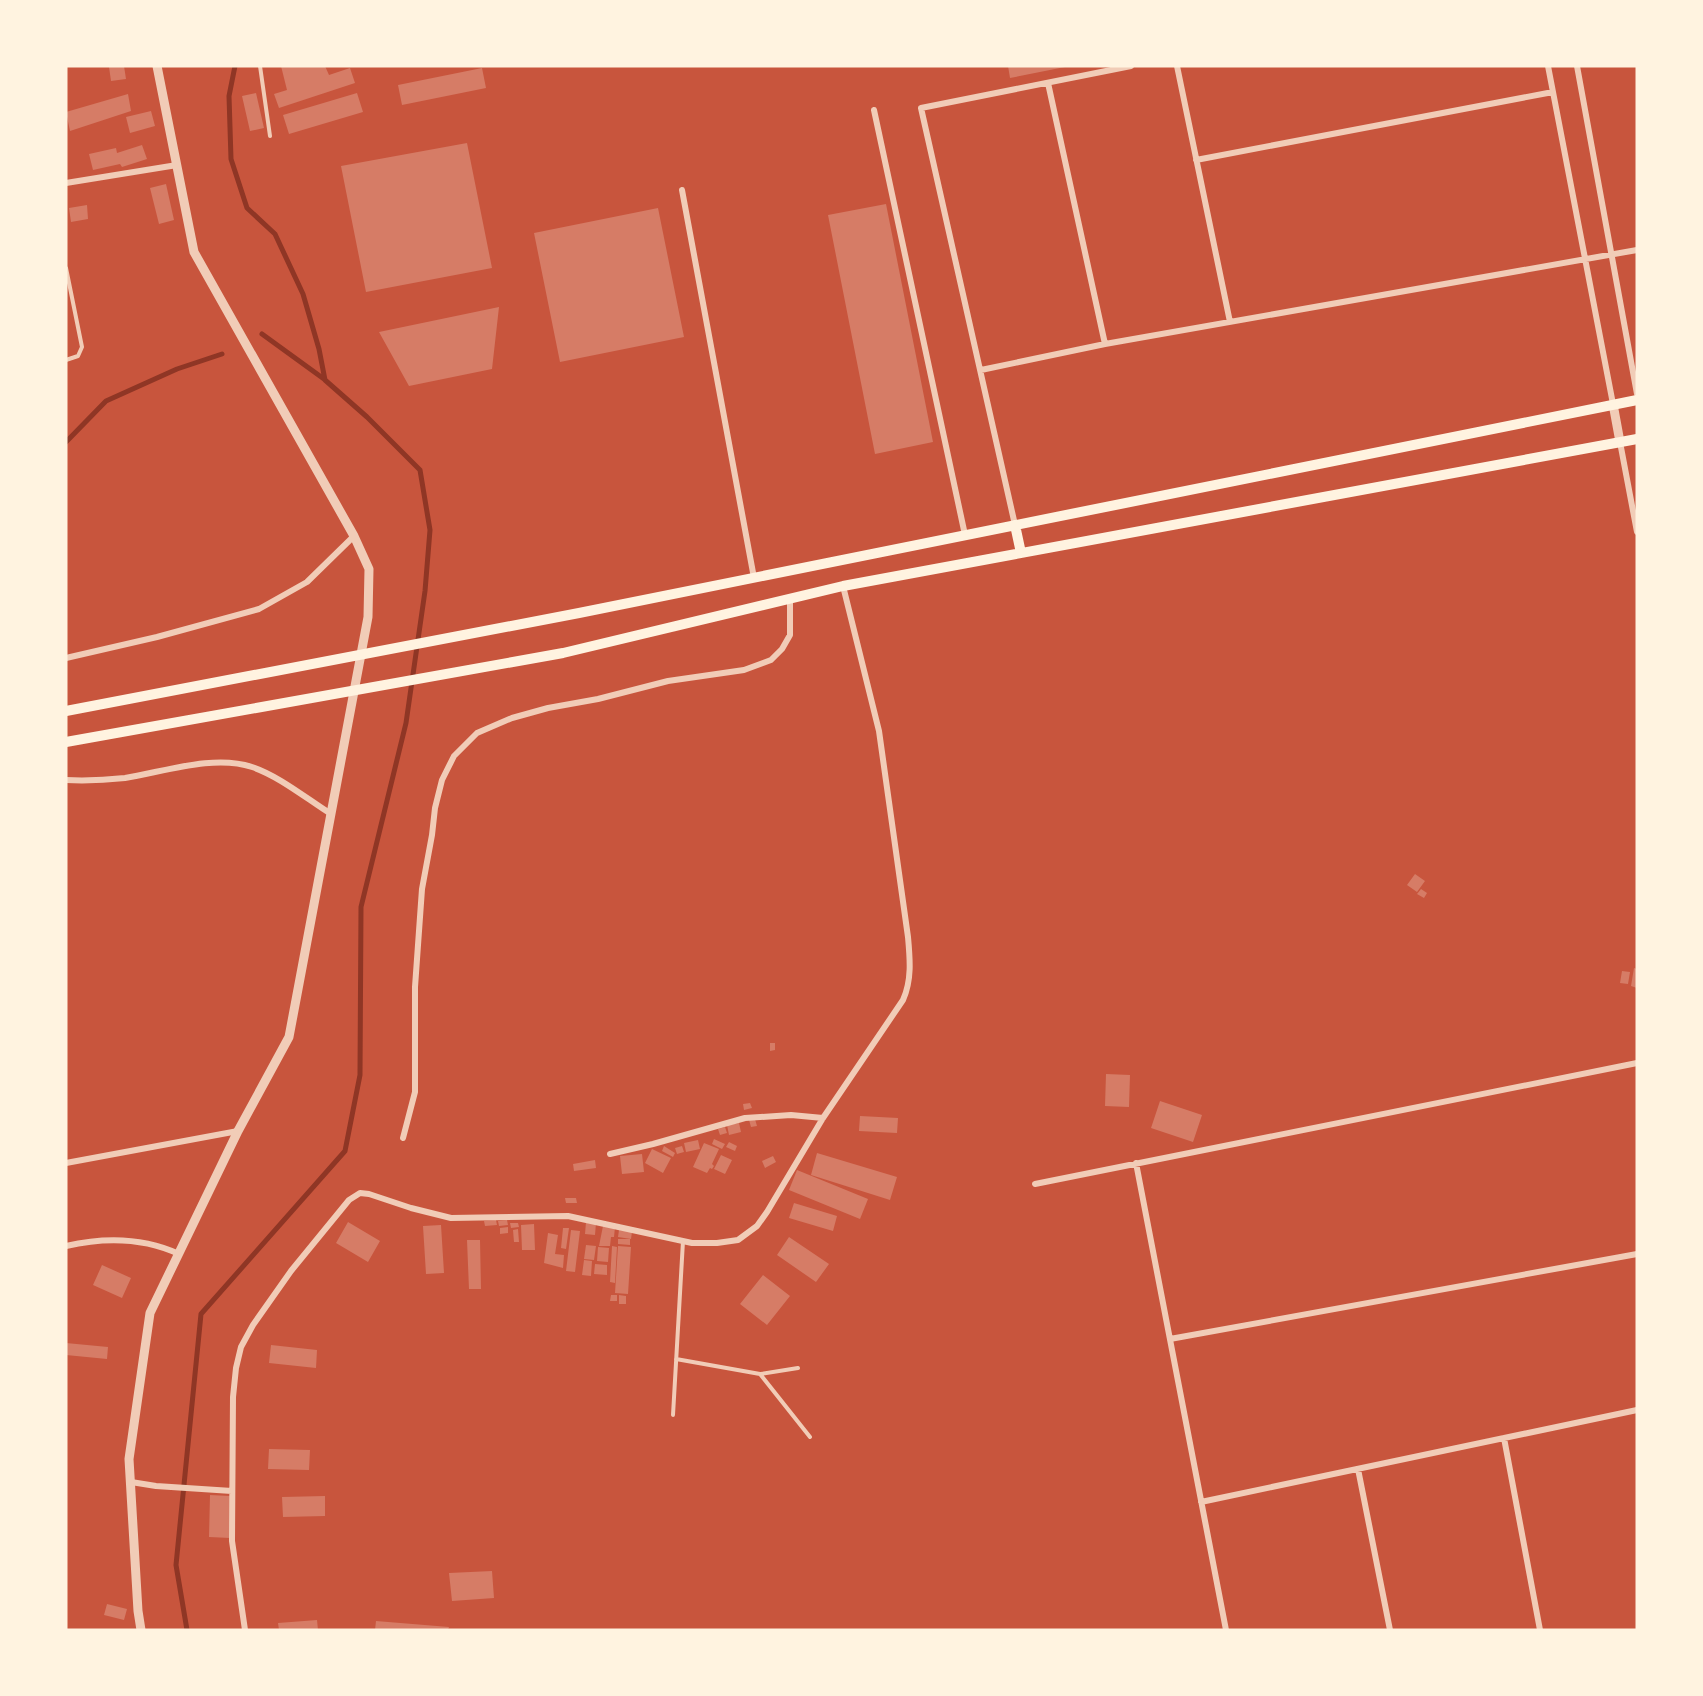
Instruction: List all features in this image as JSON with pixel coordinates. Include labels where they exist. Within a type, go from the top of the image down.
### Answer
[{"type":"main road","points":[[66,711],[579,613],[1637,400]]},
{"type":"main road","points":[[66,742],[563,654],[843,586],[1637,439]]},
{"type":"main road","points":[[1015,525],[1021,553]]},
{"type":"street","points":[[141,1630],[129,1459],[150,1313],[238,1131],[289,1037],[368,617],[369,569],[354,536],[194,252],[157,66]]},
{"type":"street","points":[[1015,525],[921,108],[1131,66]]},
{"type":"street","points":[[1177,66],[1230,322]]},
{"type":"street","points":[[1548,66],[1637,531]]},
{"type":"street","points":[[1577,66],[1637,394]]},
{"type":"street","points":[[1048,83],[1105,345]]},
{"type":"street","points":[[1196,160],[1553,92]]},
{"type":"street","points":[[874,110],[965,535]]},
{"type":"street","points":[[66,183],[177,165]]},
{"type":"street","points":[[682,190],[754,578]]},
{"type":"street","points":[[981,370],[1230,322],[1637,250]]},
{"type":"street","points":[[66,658],[157,637],[259,609],[308,582],[354,536]]},
{"type":"street","points":[[245,1630],[232,1541],[233,1397],[241,1347],[253,1325],[291,1271],[349,1200],[360,1194],[369,1194],[451,1218],[568,1216],[692,1243],[738,1240],[757,1226],[823,1118],[903,1000],[908,990],[910,964],[908,937],[879,731],[843,586]]},
{"type":"street","points":[[404,1138],[415,1092],[415,987],[422,889],[435,808],[442,780],[454,756],[477,733],[512,718],[668,681],[744,669],[771,660],[782,649],[790,634],[790,599]]},
{"type":"street","points":[[66,780],[93,781],[127,777],[172,767],[208,764],[241,765],[252,767],[282,783],[331,814]]},
{"type":"street","points":[[1035,1184],[1637,1063]]},
{"type":"street","points":[[610,1154],[745,1118],[791,1115],[823,1118]]},
{"type":"street","points":[[66,1163],[238,1131]]},
{"type":"street","points":[[1136,1163],[1226,1630]]},
{"type":"street","points":[[66,1246],[85,1241],[139,1240],[162,1246],[179,1254]]},
{"type":"street","points":[[1170,1339],[1637,1254]]},
{"type":"street","points":[[1201,1502],[1637,1410]]},
{"type":"street","points":[[1504,1438],[1540,1630]]},
{"type":"street","points":[[1358,1469],[1389,1630]]},
{"type":"street","points":[[131,1482],[232,1491]]},
{"type":"lane","points":[[260,66],[270,136]]},
{"type":"lane","points":[[66,268],[82,347],[78,356],[66,360]]},
{"type":"lane","points":[[673,1415],[683,1241]]},
{"type":"lane","points":[[676,1359],[760,1374],[798,1368]]},
{"type":"lane","points":[[760,1374],[810,1437]]},
{"type":"building","points":[[124,66],[126,79],[111,81],[109,67]]},
{"type":"building","points":[[281,66],[325,66],[329,75],[350,68],[355,83],[279,108],[274,94],[287,90]]},
{"type":"building","points":[[1008,66],[1065,66],[1065,67],[1010,78]]},
{"type":"building","points":[[482,68],[486,88],[402,105],[398,85]]},
{"type":"building","points":[[256,93],[264,128],[250,131],[242,96]]},
{"type":"building","points":[[357,93],[363,112],[289,134],[283,115]]},
{"type":"building","points":[[128,94],[131,111],[70,131],[66,112]]},
{"type":"building","points":[[151,111],[155,126],[130,133],[126,117]]},
{"type":"building","points":[[467,143],[492,268],[366,292],[341,166]]},
{"type":"building","points":[[142,145],[147,159],[122,167],[120,164],[93,170],[89,154],[116,148],[117,153]]},
{"type":"building","points":[[166,184],[174,220],[159,224],[150,188]]},
{"type":"building","points":[[886,204],[933,442],[875,454],[828,215]]},
{"type":"building","points":[[87,205],[88,219],[71,222],[69,208]]},
{"type":"building","points":[[658,208],[684,337],[560,362],[534,233]]},
{"type":"building","points":[[499,307],[492,369],[409,386],[379,332]]},
{"type":"building","points":[[1415,874],[1425,881],[1417,892],[1407,885]]},
{"type":"building","points":[[1421,889],[1427,893],[1424,898],[1417,894]]},
{"type":"building","points":[[1634,968],[1637,969],[1637,988],[1631,986]]},
{"type":"building","points":[[1622,971],[1630,972],[1628,984],[1620,983]]},
{"type":"building","points":[[770,1043],[775,1043],[775,1050],[770,1051]]},
{"type":"building","points":[[1106,1074],[1130,1075],[1129,1107],[1105,1106]]},
{"type":"building","points":[[1160,1101],[1202,1115],[1193,1142],[1151,1128]]},
{"type":"building","points":[[750,1103],[752,1108],[744,1110],[743,1104]]},
{"type":"building","points":[[860,1116],[898,1118],[897,1133],[859,1131]]},
{"type":"building","points":[[755,1119],[757,1126],[751,1127],[749,1120]]},
{"type":"building","points":[[739,1123],[741,1132],[729,1135],[727,1125]]},
{"type":"building","points":[[725,1127],[727,1133],[720,1135],[718,1129]]},
{"type":"building","points":[[714,1139],[725,1144],[722,1149],[712,1144]]},
{"type":"building","points":[[698,1140],[700,1149],[686,1152],[684,1143]]},
{"type":"building","points":[[729,1142],[737,1146],[735,1151],[726,1147]]},
{"type":"building","points":[[704,1143],[719,1149],[712,1164],[714,1166],[707,1173],[693,1167]]},
{"type":"building","points":[[664,1146],[675,1153],[673,1157],[662,1151]]},
{"type":"building","points":[[682,1146],[684,1152],[677,1154],[675,1148]]},
{"type":"building","points":[[652,1149],[671,1158],[663,1173],[645,1163]]},
{"type":"building","points":[[817,1153],[897,1177],[890,1200],[811,1175]]},
{"type":"building","points":[[642,1154],[644,1172],[622,1174],[620,1156]]},
{"type":"building","points":[[721,1155],[732,1160],[725,1174],[714,1169]]},
{"type":"building","points":[[773,1156],[776,1162],[765,1168],[762,1161]]},
{"type":"building","points":[[595,1160],[596,1168],[574,1171],[573,1164]]},
{"type":"building","points":[[797,1170],[868,1199],[860,1219],[789,1190]]},
{"type":"building","points":[[565,1198],[576,1198],[577,1203],[566,1203]]},
{"type":"building","points":[[794,1203],[837,1216],[833,1231],[789,1218]]},
{"type":"building","points":[[496,1220],[497,1225],[485,1226],[484,1221]]},
{"type":"building","points":[[507,1220],[508,1225],[499,1226],[498,1221]]},
{"type":"building","points":[[348,1222],[380,1241],[368,1262],[336,1243]]},
{"type":"building","points":[[586,1222],[596,1223],[595,1235],[585,1234]]},
{"type":"building","points":[[510,1223],[518,1223],[519,1227],[511,1228]]},
{"type":"building","points":[[534,1224],[535,1250],[522,1250],[521,1225]]},
{"type":"building","points":[[441,1225],[444,1273],[426,1274],[423,1226]]},
{"type":"building","points":[[603,1226],[615,1227],[610,1246],[599,1246]]},
{"type":"building","points":[[508,1227],[508,1233],[500,1234],[500,1228]]},
{"type":"building","points":[[563,1228],[569,1228],[566,1249],[561,1248]]},
{"type":"building","points":[[518,1229],[519,1242],[514,1242],[513,1230]]},
{"type":"building","points":[[571,1230],[580,1231],[575,1272],[566,1271]]},
{"type":"building","points":[[619,1230],[632,1232],[631,1239],[618,1237]]},
{"type":"building","points":[[548,1233],[558,1235],[555,1254],[564,1255],[563,1268],[544,1263]]},
{"type":"building","points":[[789,1237],[829,1264],[816,1282],[777,1255]]},
{"type":"building","points":[[618,1239],[630,1239],[630,1245],[618,1244]]},
{"type":"building","points":[[467,1240],[480,1240],[481,1289],[469,1289]]},
{"type":"building","points":[[586,1245],[596,1246],[594,1260],[584,1259]]},
{"type":"building","points":[[612,1246],[617,1247],[615,1283],[610,1282]]},
{"type":"building","points":[[618,1246],[631,1247],[628,1294],[615,1293]]},
{"type":"building","points":[[598,1247],[609,1248],[608,1262],[597,1261]]},
{"type":"building","points":[[584,1260],[592,1261],[591,1276],[582,1275]]},
{"type":"building","points":[[595,1264],[607,1265],[607,1275],[594,1274]]},
{"type":"building","points":[[102,1265],[131,1278],[122,1298],[93,1285]]},
{"type":"building","points":[[763,1275],[790,1296],[767,1325],[740,1304]]},
{"type":"building","points":[[611,1295],[617,1295],[617,1301],[610,1301]]},
{"type":"building","points":[[619,1295],[626,1296],[626,1304],[619,1304]]},
{"type":"building","points":[[66,1343],[108,1347],[107,1359],[66,1355]]},
{"type":"building","points":[[271,1345],[317,1350],[316,1368],[269,1363]]},
{"type":"building","points":[[269,1449],[310,1450],[309,1470],[268,1469]]},
{"type":"building","points":[[210,1495],[230,1496],[230,1538],[209,1537]]},
{"type":"building","points":[[325,1496],[325,1516],[283,1517],[282,1497]]},
{"type":"building","points":[[492,1571],[494,1598],[452,1601],[449,1573]]},
{"type":"building","points":[[107,1604],[127,1609],[124,1620],[104,1615]]},
{"type":"building","points":[[317,1620],[318,1630],[279,1630],[278,1623]]},
{"type":"building","points":[[376,1621],[449,1627],[448,1630],[375,1630]]},
{"type":"waterway","points":[[187,1630],[176,1565],[201,1314],[345,1151],[360,1075],[361,907],[406,723],[425,591],[430,530],[420,470],[367,417],[325,380],[319,349],[303,294],[275,234],[247,208],[231,159],[229,96],[235,66]]},
{"type":"waterway","points":[[262,334],[324,379]]},
{"type":"waterway","points":[[66,442],[106,401],[177,369],[222,354]]}]
